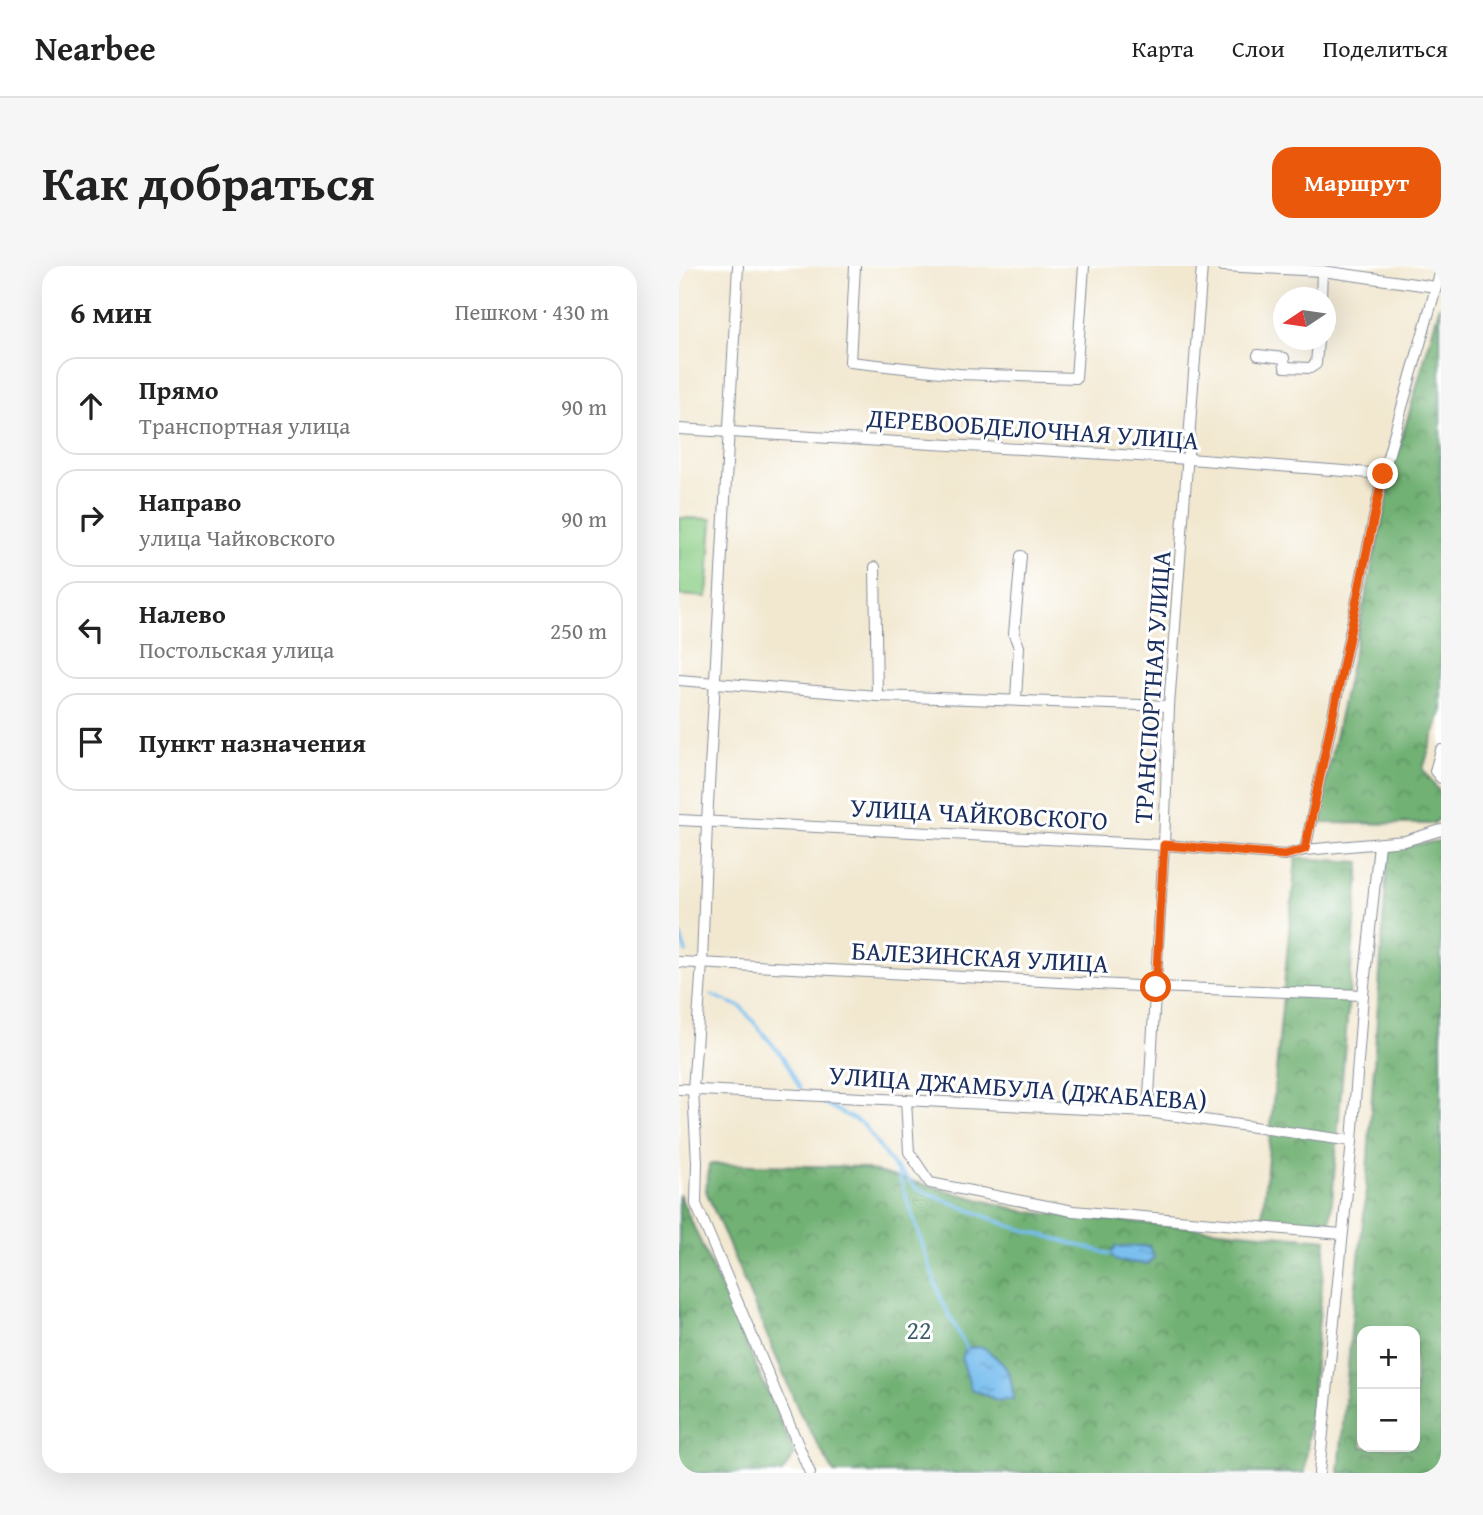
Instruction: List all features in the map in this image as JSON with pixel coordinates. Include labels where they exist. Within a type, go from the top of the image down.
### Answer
[{"type":"street","points":[[738,266],[693,1090],[697,1162],[696,1204],[810,1473]]},
{"type":"street","points":[[855,266],[850,362],[959,374],[1076,378],[1084,266]]},
{"type":"street","name":"ТРАНСПОРТНАЯ УЛИЦА","points":[[1148,1112],[1164,845],[1169,706],[1202,266]]},
{"type":"street","points":[[1223,266],[1322,271],[1436,287]]},
{"type":"street","points":[[1305,849],[1383,474],[1441,270]]},
{"type":"street","points":[[1321,287],[1322,271]]},
{"type":"street","points":[[1258,355],[1284,358],[1285,367],[1310,369],[1316,364],[1317,350]]},
{"type":"street","name":"ДЕРЕВООБДЕЛОЧНАЯ УЛИЦА","points":[[679,429],[1189,459],[1383,474]]},
{"type":"street","points":[[1016,699],[1019,647],[1014,634],[1021,556]]},
{"type":"street","points":[[875,567],[877,696]]},
{"type":"street","points":[[679,680],[877,696],[1169,706]]},
{"type":"street","points":[[1438,775],[1441,750]]},
{"type":"street","name":"УЛИЦА ЧАЙКОВСКОГО","points":[[679,820],[1164,845],[1285,855],[1305,849],[1405,841],[1441,830]]},
{"type":"street","points":[[1318,1473],[1379,844]]},
{"type":"street","name":"БАЛЕЗИНСКАЯ УЛИЦА","points":[[679,962],[1363,995]]},
{"type":"street","name":"УЛИЦА ДЖАМБУЛА (ДЖАБАЕВА)","points":[[679,1089],[1148,1112],[1352,1142]]},
{"type":"street","points":[[906,1100],[909,1152],[930,1183],[1073,1211],[1342,1234]]},
{"type":"green space","points":[[1440,305],[1441,712],[1423,769],[1441,794],[1441,817],[1433,824],[1319,823],[1323,793],[1394,466]]},
{"type":"green space","points":[[679,518],[712,519],[707,597],[679,595]]},
{"type":"green space","points":[[1439,841],[1441,1473],[1339,1473],[1365,1204],[1388,849]]},
{"type":"green space","points":[[1296,858],[1360,862],[1330,1226],[1262,1221]]},
{"type":"green space","name":"22","points":[[709,1164],[859,1167],[1026,1212],[1326,1240],[1305,1473],[834,1473],[799,1411],[706,1191]]},
{"type":"green space","points":[[679,1194],[795,1454],[782,1473],[679,1473]]},
{"type":"water","points":[[1149,1246],[1154,1257],[1148,1264],[1117,1261],[1110,1254],[1116,1247]]},
{"type":"water","points":[[983,1347],[1006,1368],[1013,1399],[999,1401],[971,1389],[962,1359],[966,1348]]},
{"type":"waterway","points":[[679,932],[686,952]]},
{"type":"waterway","points":[[712,995],[741,1007],[783,1057],[800,1088]]},
{"type":"waterway","points":[[819,1101],[863,1124],[898,1173],[941,1299],[966,1348]]},
{"type":"waterway","points":[[896,1167],[917,1189],[1010,1226],[1110,1254]]},
{"type":"route","points":[[1156,987],[1164,845],[1285,855],[1305,849],[1383,474]]}]
